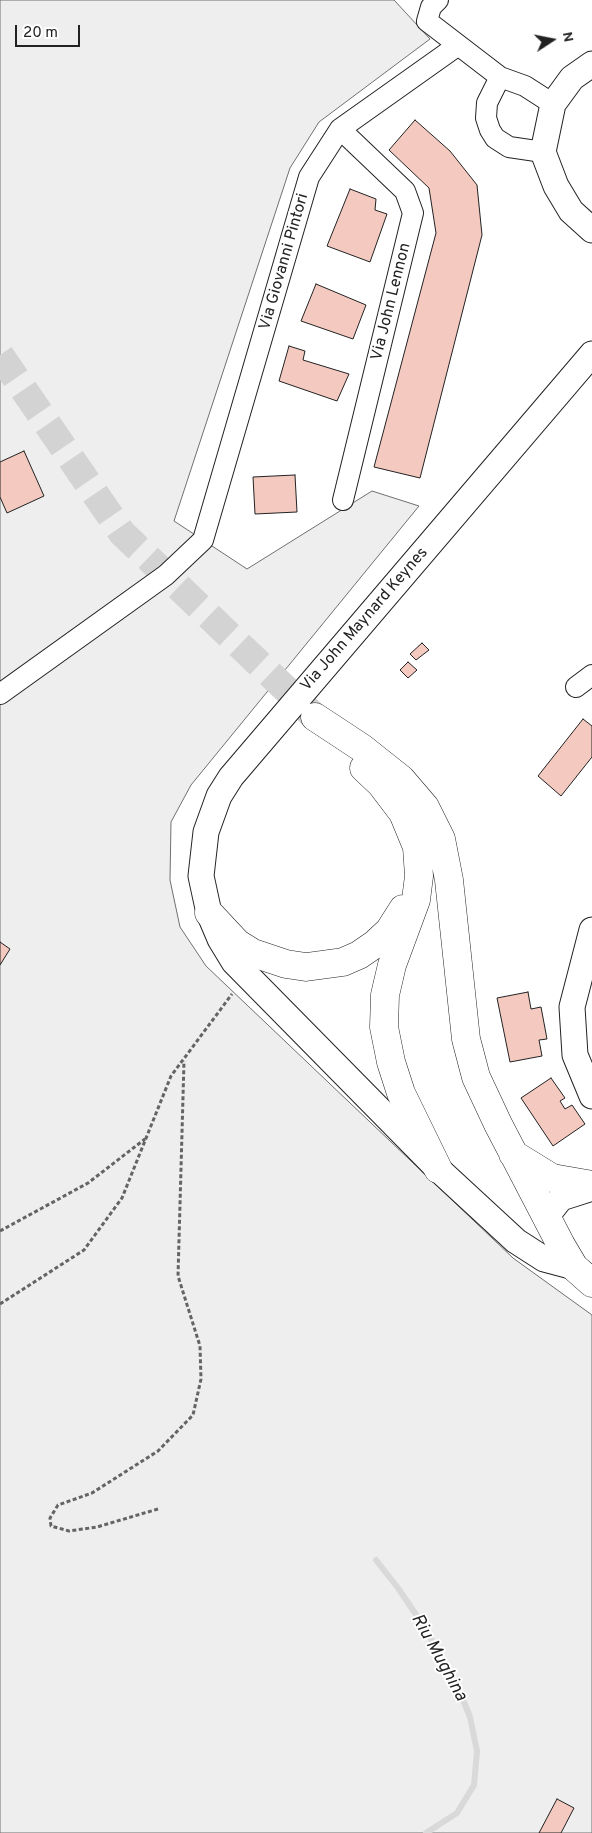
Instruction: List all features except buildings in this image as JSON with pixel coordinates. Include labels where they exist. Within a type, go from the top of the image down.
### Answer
[{"type":"main road","points":[[438,1169],[401,1093],[391,1062],[384,1027],[384,994],[392,965],[416,900],[419,876],[417,847],[403,812],[381,784],[315,717],[362,748],[401,779],[426,807],[441,839],[449,880],[466,1039],[476,1077],[546,1217],[583,1275]]},
{"type":"main road","points":[[209,913],[231,938],[253,952],[286,964],[306,967],[342,962],[375,944],[399,917],[413,884],[417,847]]},
{"type":"main road","points":[[513,1154],[552,1178],[592,1186]]},
{"type":"street","points":[[438,0],[431,7],[427,21],[457,46],[500,77],[525,86],[553,104]]},
{"type":"street","name":"Via Giovanni Pintori","points":[[0,694],[166,575],[203,540],[309,177],[340,129],[457,46]]},
{"type":"street","points":[[592,64],[572,78],[553,104],[543,152],[556,186],[571,211],[592,230]]},
{"type":"street","points":[[500,77],[486,103],[486,118],[490,130],[496,138],[509,147],[543,152]]},
{"type":"street","name":"Via John Lennon","points":[[340,129],[405,191],[413,212],[343,500]]},
{"type":"street","name":"Via John Maynard Keynes","points":[[583,1275],[544,1259],[516,1241],[438,1169],[247,973],[234,962],[220,939],[209,913],[201,876],[202,851],[212,814],[231,777],[592,354]]},
{"type":"street","points":[[576,687],[592,674]]},
{"type":"street","points":[[590,945],[572,1006],[575,1055],[592,1096]]},
{"type":"street","points":[[546,1217],[561,1198],[592,1186]]},
{"type":"path","points":[[0,1304],[84,1250],[122,1198],[171,1076],[184,1061],[247,973]]},
{"type":"path","points":[[158,1509],[97,1527],[69,1531],[51,1526],[50,1518],[58,1505],[92,1493],[158,1451],[193,1415],[200,1379],[200,1346],[178,1276],[184,1061]]},
{"type":"path","points":[[0,1232],[88,1183],[146,1139]]},
{"type":"shaded area","points":[[0,0],[394,0],[430,39],[319,122],[290,168],[174,521],[247,569],[372,491],[419,506],[191,785],[171,822],[170,880],[180,927],[206,966],[513,1258],[592,1315],[592,1833],[0,1833]]},
{"type":"waterway","name":"Riu Mughina","points":[[376,1560],[423,1625],[457,1685],[470,1717],[477,1751],[474,1785],[457,1813],[426,1833]]},
{"type":"tunnel","points":[[0,355],[122,533],[315,717]]}]
